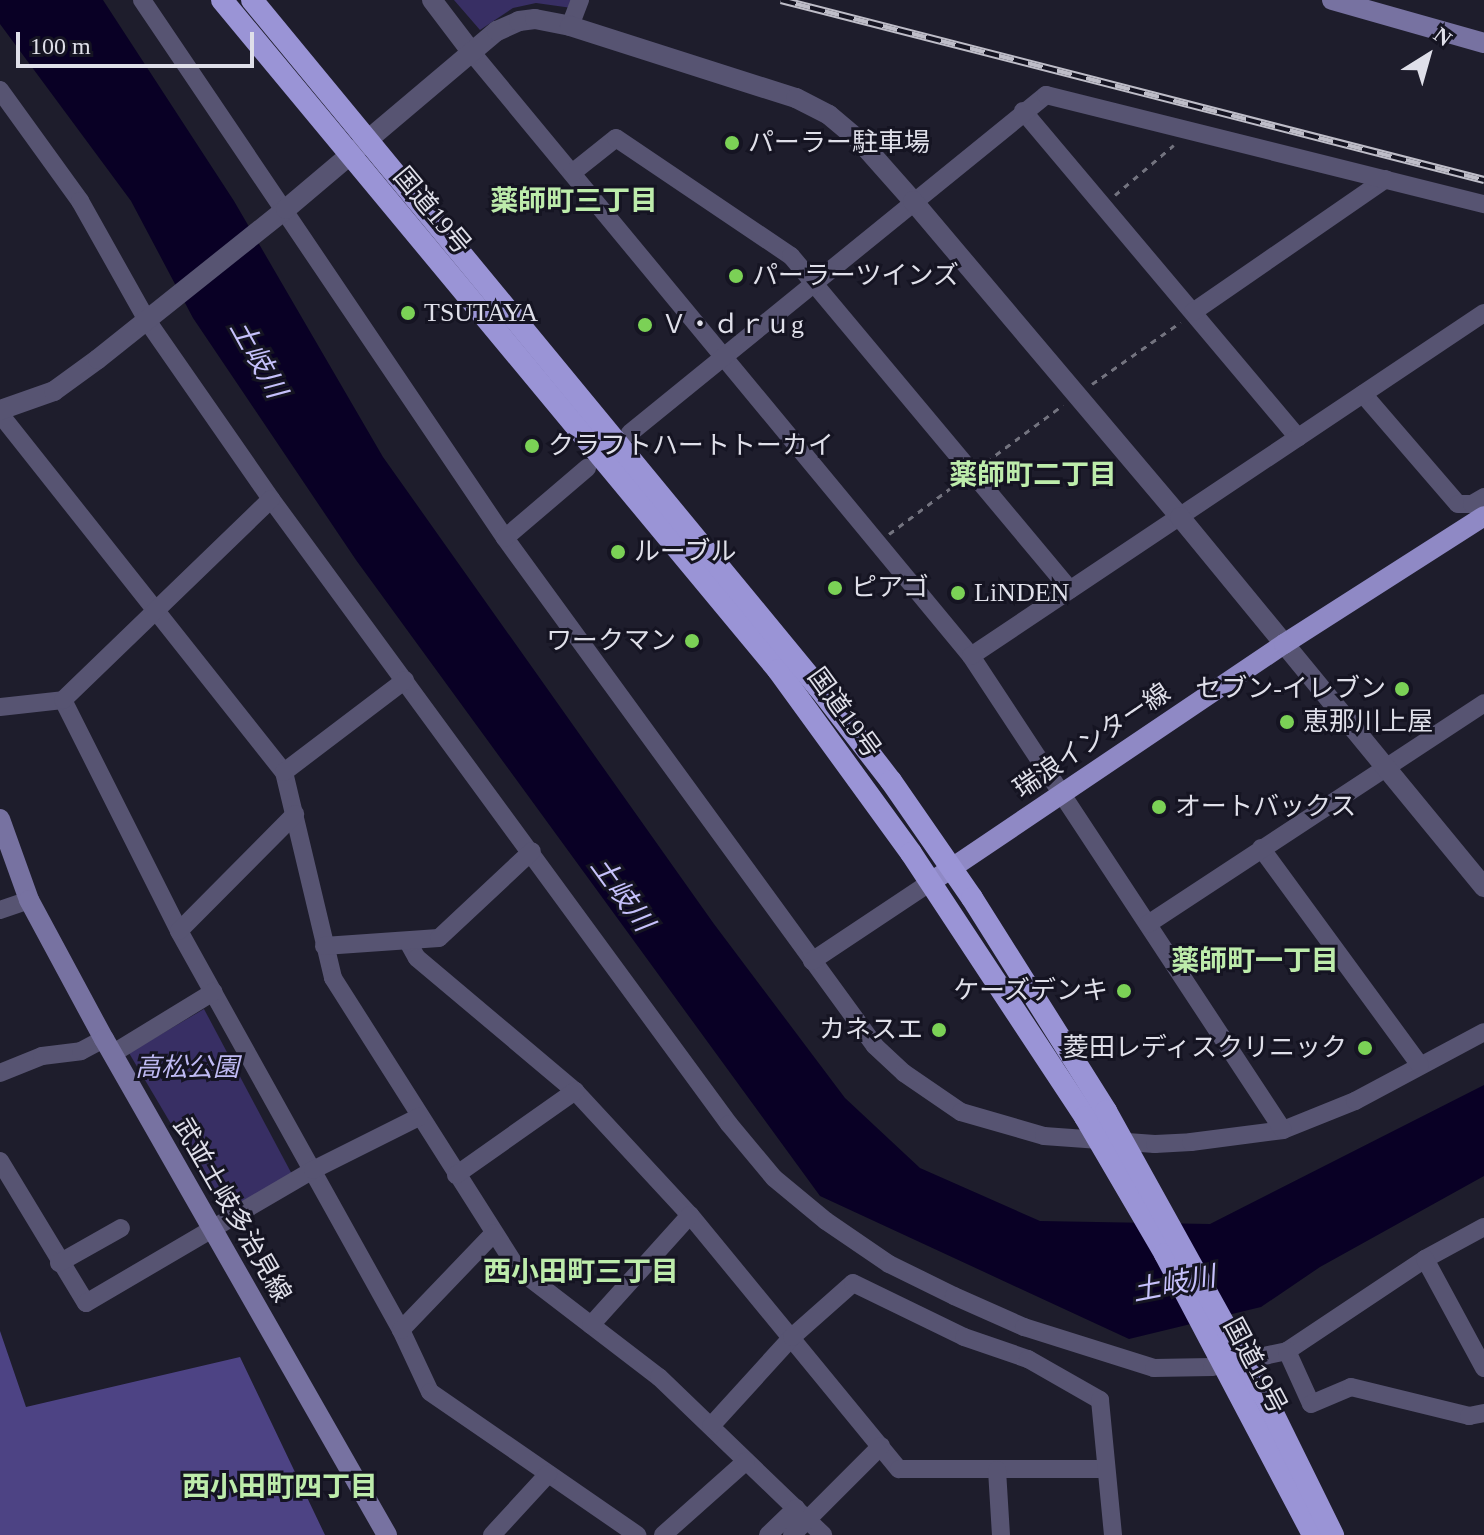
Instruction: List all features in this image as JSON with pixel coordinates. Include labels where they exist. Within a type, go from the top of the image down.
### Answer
[{"type":"highway","name":"国道19号","points":[[222,0],[778,670],[1096,1114]]},
{"type":"highway","name":"国道19号","points":[[252,0],[819,688],[891,781],[952,868],[1096,1114],[1333,1535]]},
{"type":"highway","name":"国道19号","points":[[1260,1410],[1313,1535]]},
{"type":"main road","points":[[1332,0],[1484,43]]},
{"type":"main road","name":"瑞浪インター線","points":[[931,882],[1284,644],[1484,516]]},
{"type":"main road","name":"武並土岐多治見線","points":[[0,819],[29,900],[108,1046],[387,1535]]},
{"type":"street","points":[[142,0],[505,538],[875,1046],[923,1088],[961,1112],[1044,1136],[1155,1144],[1283,1130],[1355,1101],[1484,1032]]},
{"type":"street","points":[[432,0],[473,54],[971,656],[1283,1130]]},
{"type":"street","points":[[570,26],[580,0]]},
{"type":"street","points":[[823,1535],[659,1377],[518,1269],[333,978],[284,772],[0,412],[54,391],[154,317],[497,31],[519,21],[535,19],[570,26],[796,98],[829,115],[859,140],[913,201],[1180,517],[1484,887]]},
{"type":"street","points":[[0,90],[80,201],[271,499],[532,851],[729,1124],[774,1178],[826,1221],[889,1264],[1024,1327],[1154,1368],[1212,1367],[1287,1351],[1425,1259],[1484,1227]]},
{"type":"street","points":[[630,433],[1046,95],[1484,204]]},
{"type":"street","points":[[1023,111],[1298,438]]},
{"type":"street","points":[[572,173],[616,138],[791,256],[1070,590]]},
{"type":"street","points":[[1193,312],[1386,179]]},
{"type":"street","points":[[971,656],[1484,313]]},
{"type":"street","points":[[1363,394],[1458,504],[1472,504],[1484,497]]},
{"type":"street","points":[[505,538],[587,468]]},
{"type":"street","points":[[0,707],[63,700],[271,499]]},
{"type":"street","points":[[284,772],[405,680]]},
{"type":"street","points":[[63,700],[179,931],[401,1330],[430,1392],[637,1535]]},
{"type":"street","points":[[1148,924],[1484,703]]},
{"type":"street","points":[[179,931],[295,814]]},
{"type":"street","points":[[1261,848],[1420,1065]]},
{"type":"street","points":[[324,946],[439,938],[532,851]]},
{"type":"street","points":[[812,961],[931,882]]},
{"type":"street","points":[[0,910],[29,900]]},
{"type":"street","points":[[408,942],[417,958],[575,1091],[690,1215],[899,1469],[1106,1469]]},
{"type":"street","points":[[0,1073],[42,1056],[108,1046],[213,992]]},
{"type":"street","points":[[456,1175],[575,1091]]},
{"type":"street","points":[[1,1168],[81,1299],[91,1303],[313,1170],[419,1117]]},
{"type":"street","points":[[591,1325],[690,1215]]},
{"type":"street","points":[[59,1263],[121,1228]]},
{"type":"street","points":[[401,1330],[494,1233]]},
{"type":"street","points":[[1425,1259],[1484,1368]]},
{"type":"street","points":[[711,1426],[792,1337],[853,1283],[964,1337],[1028,1359],[1100,1400],[1113,1535]]},
{"type":"street","points":[[1287,1351],[1311,1404],[1351,1387],[1469,1416],[1484,1413]]},
{"type":"street","points":[[768,1535],[801,1513],[881,1446]]},
{"type":"street","points":[[663,1535],[746,1461]]},
{"type":"street","points":[[997,1470],[1001,1535]]},
{"type":"street","points":[[492,1535],[548,1474]]},
{"type":"street","points":[[792,1535],[801,1513]]},
{"type":"path","points":[[1104,204],[1189,132]]},
{"type":"path","points":[[877,544],[1193,312]]},
{"type":"green space","points":[[454,0],[575,0],[572,8],[536,3],[513,8],[480,30]]},
{"type":"green space","name":"高松公園","points":[[204,1009],[295,1180],[225,1215],[129,1053]]},
{"type":"shaded area","points":[[0,1331],[26,1407],[240,1357],[325,1535],[0,1535]]},
{"type":"water","name":"土岐川","points":[[0,0],[103,0],[234,201],[383,457],[714,924],[845,1098],[920,1168],[1040,1221],[1210,1224],[1484,1085],[1484,1176],[1320,1267],[1261,1307],[1129,1339],[820,1196],[356,560],[193,318],[131,201],[0,24]]},
{"type":"railway","points":[[781,0],[1484,180]]},
{"type":"place","name":"パーラー駐車場","points":[[732,143]]},
{"type":"place","name":"パーラーツインズ","points":[[736,276]]},
{"type":"place","name":"TSUTAYA","points":[[408,313]]},
{"type":"place","name":"Ｖ・ｄｒｕg","points":[[645,325]]},
{"type":"place","name":"クラフトハートトーカイ","points":[[532,446]]},
{"type":"place","name":"ルーブル","points":[[618,552]]},
{"type":"place","name":"ピアゴ","points":[[835,588]]},
{"type":"place","name":"LiNDEN","points":[[958,593]]},
{"type":"place","name":"ワークマン","points":[[692,641]]},
{"type":"place","name":"セブン-イレブン","points":[[1402,689]]},
{"type":"place","name":"恵那川上屋","points":[[1287,722]]},
{"type":"place","name":"オートバックス","points":[[1159,807]]},
{"type":"place","name":"ケーズデンキ","points":[[1124,991]]},
{"type":"place","name":"カネスエ","points":[[939,1030]]},
{"type":"place","name":"菱田レディスクリニック","points":[[1365,1048]]},
{"type":"district","name":"薬師町三丁目","points":[[574,201]]},
{"type":"district","name":"薬師町二丁目","points":[[1033,475]]},
{"type":"district","name":"薬師町一丁目","points":[[1255,961]]},
{"type":"district","name":"西小田町三丁目","points":[[581,1272]]},
{"type":"district","name":"西小田町四丁目","points":[[280,1487]]}]
